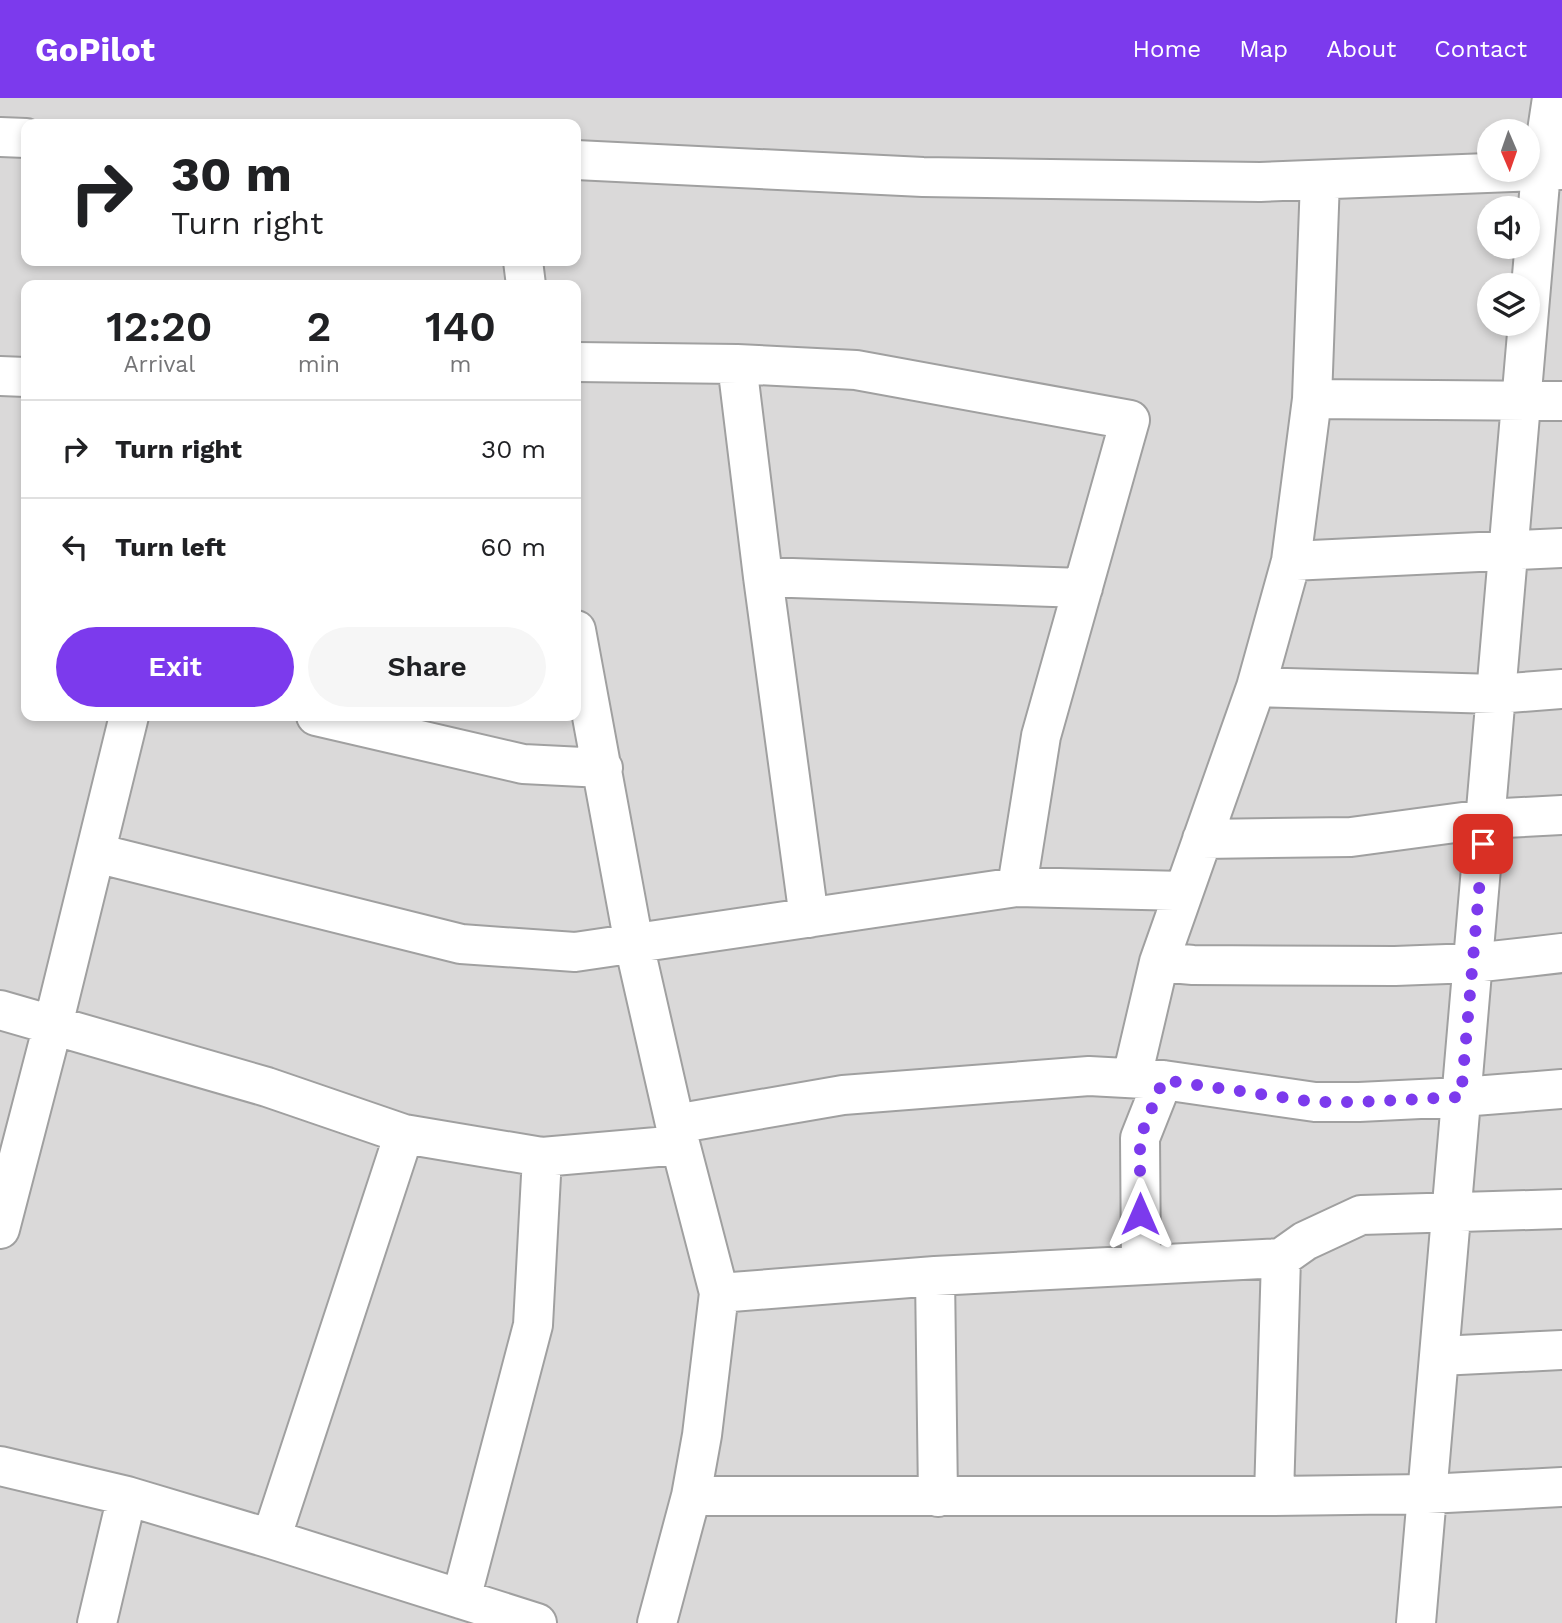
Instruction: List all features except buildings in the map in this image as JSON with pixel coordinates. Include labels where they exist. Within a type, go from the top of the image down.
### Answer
[{"type":"street","points":[[1416,1623],[1521,402],[1552,171],[1552,98]]},
{"type":"street","points":[[0,137],[21,138]]},
{"type":"street","points":[[581,159],[923,177],[1260,182],[1552,171]]},
{"type":"street","points":[[1141,1265],[1140,1138],[1159,962],[1256,687],[1291,561],[1312,399],[1320,180]]},
{"type":"street","points":[[581,362],[737,364],[856,370],[1130,420],[1041,736],[1017,887]]},
{"type":"street","points":[[737,364],[809,918]]},
{"type":"street","points":[[0,376],[21,377]]},
{"type":"street","points":[[1312,399],[1562,401]]},
{"type":"street","points":[[1291,561],[1562,548]]},
{"type":"street","points":[[763,577],[1083,588]]},
{"type":"street","points":[[581,656],[634,944],[677,1134],[719,1293],[702,1435],[691,1496],[657,1623]]},
{"type":"street","points":[[1256,687],[1496,694],[1562,689]]},
{"type":"street","points":[[0,1229],[128,721]]},
{"type":"street","points":[[338,721],[523,764],[603,768]]},
{"type":"street","points":[[1202,839],[1352,837],[1485,820],[1562,815]]},
{"type":"street","points":[[96,853],[461,944],[575,952],[1017,887],[1184,891]]},
{"type":"street","points":[[1159,962],[1193,965],[1395,966],[1473,963],[1562,953]]},
{"type":"street","points":[[0,1010],[267,1087],[404,1134],[542,1157],[677,1134],[843,1095],[1089,1076],[1148,1079],[1315,1102],[1461,1097],[1562,1089]]},
{"type":"street","points":[[271,1539],[404,1134]]},
{"type":"street","points":[[461,1599],[533,1325],[542,1157]]},
{"type":"street","points":[[719,1293],[935,1276],[1281,1258],[1304,1241],[1362,1214],[1562,1209]]},
{"type":"street","points":[[1274,1496],[1281,1258]]},
{"type":"street","points":[[935,1276],[938,1497]]},
{"type":"street","points":[[1439,1356],[1562,1350]]},
{"type":"street","points":[[0,1466],[127,1496],[537,1623]]},
{"type":"street","points":[[691,1496],[1274,1496],[1427,1494],[1562,1487]]},
{"type":"street","points":[[97,1623],[127,1496]]},
{"type":"shaded area","points":[[0,98],[1562,98],[1562,1623],[0,1623]]},
{"type":"route","points":[[1140,1214],[1140,1138],[1163,1080],[1315,1102],[1461,1097],[1483,844]]}]
